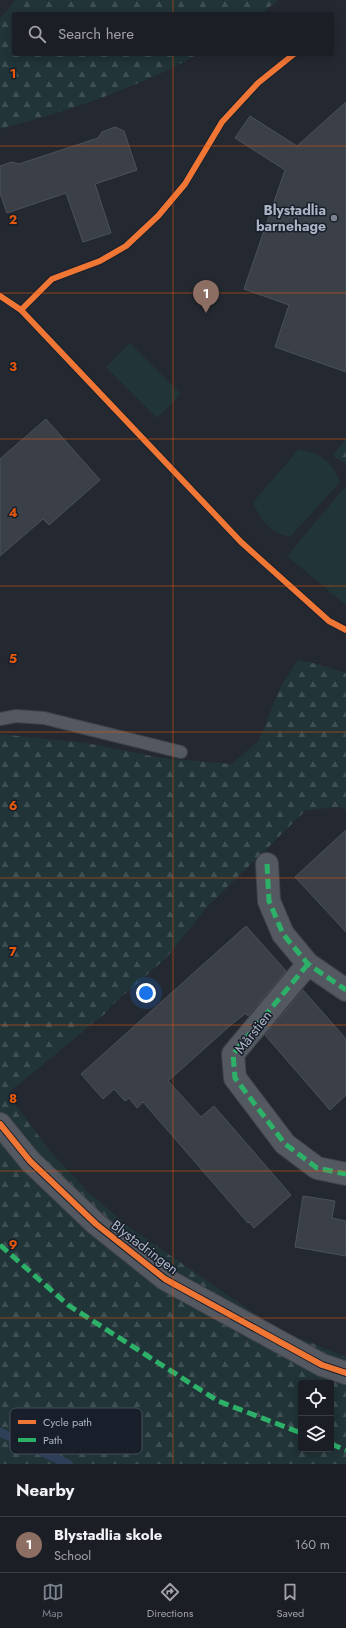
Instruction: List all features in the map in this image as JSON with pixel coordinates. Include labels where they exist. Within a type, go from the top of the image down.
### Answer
[{"type":"street","points":[[267,864],[268,901],[283,934],[308,964],[346,990]]},
{"type":"street","name":"Mårstien","points":[[308,964],[233,1054],[234,1078],[285,1144],[317,1168],[346,1174]]},
{"type":"street","name":"Blystadringen","points":[[0,1124],[30,1161],[63,1193],[96,1224],[165,1279],[322,1365],[346,1374]]},
{"type":"lane","points":[[0,720],[16,716],[44,718],[181,752]]},
{"type":"green space","points":[[15,0],[278,0],[263,12],[12,12],[12,56],[194,56],[150,78],[101,98],[51,115],[0,129],[0,19]]},
{"type":"green space","points":[[130,343],[181,394],[157,418],[106,367]]},
{"type":"green space","points":[[346,438],[346,464],[333,456]]},
{"type":"green space","points":[[299,449],[314,453],[325,460],[333,469],[340,482],[290,537],[271,529],[259,514],[253,502]]},
{"type":"green space","points":[[346,486],[346,605],[287,556]]},
{"type":"green space","points":[[298,660],[346,673],[346,810],[340,807],[306,810],[207,907],[166,958],[111,1006],[104,1014],[10,1091],[16,1105],[49,1150],[89,1193],[129,1227],[277,1329],[346,1357],[346,1464],[0,1464],[0,734],[86,743],[161,758],[232,764],[259,740],[281,686]]},
{"type":"building","points":[[346,102],[346,372],[275,347],[289,305],[244,289],[285,170],[235,138],[250,116],[297,146]]},
{"type":"building","points":[[115,127],[124,131],[137,170],[95,184],[111,233],[83,242],[66,193],[7,213],[0,193],[0,166],[12,162],[19,164],[98,138],[102,132]]},
{"type":"building","points":[[46,419],[100,480],[49,525],[43,519],[0,556],[0,459]]},
{"type":"building","points":[[346,830],[346,932],[295,877]]},
{"type":"building","points":[[246,926],[286,971],[248,1016],[246,1013],[232,1024],[168,1081],[201,1117],[214,1106],[291,1195],[254,1228],[143,1102],[137,1108],[129,1098],[125,1101],[114,1089],[103,1099],[81,1074]]},
{"type":"building","points":[[303,990],[346,1039],[346,1095],[330,1110],[265,1035]]},
{"type":"building","points":[[303,1196],[335,1201],[332,1218],[346,1221],[346,1256],[295,1247]]},
{"type":"waterway","points":[[0,1432],[10,1437]]},
{"type":"waterway","points":[[47,1454],[68,1464]]},
{"type":"marked path","points":[[267,864],[269,901],[283,934],[308,964],[346,990]]},
{"type":"marked path","points":[[308,964],[233,1054],[235,1078],[285,1144],[317,1168],[346,1174]]},
{"type":"marked path","points":[[0,1245],[68,1305],[218,1401],[298,1432]]},
{"type":"marked path","points":[[334,1445],[346,1450]]},
{"type":"cycle path","points":[[21,310],[52,279],[100,261],[126,246],[158,216],[185,184],[222,122],[258,83],[292,56]]},
{"type":"cycle path","points":[[0,296],[21,310],[241,542],[329,621],[346,630]]},
{"type":"cycle path","points":[[0,1124],[30,1161],[96,1224],[165,1279],[322,1365],[346,1373]]},
{"type":"place","name":"Blystadlia barnehage","points":[[334,218]]},
{"type":"place","name":"Blystadlia skole","points":[[206,313]]}]
